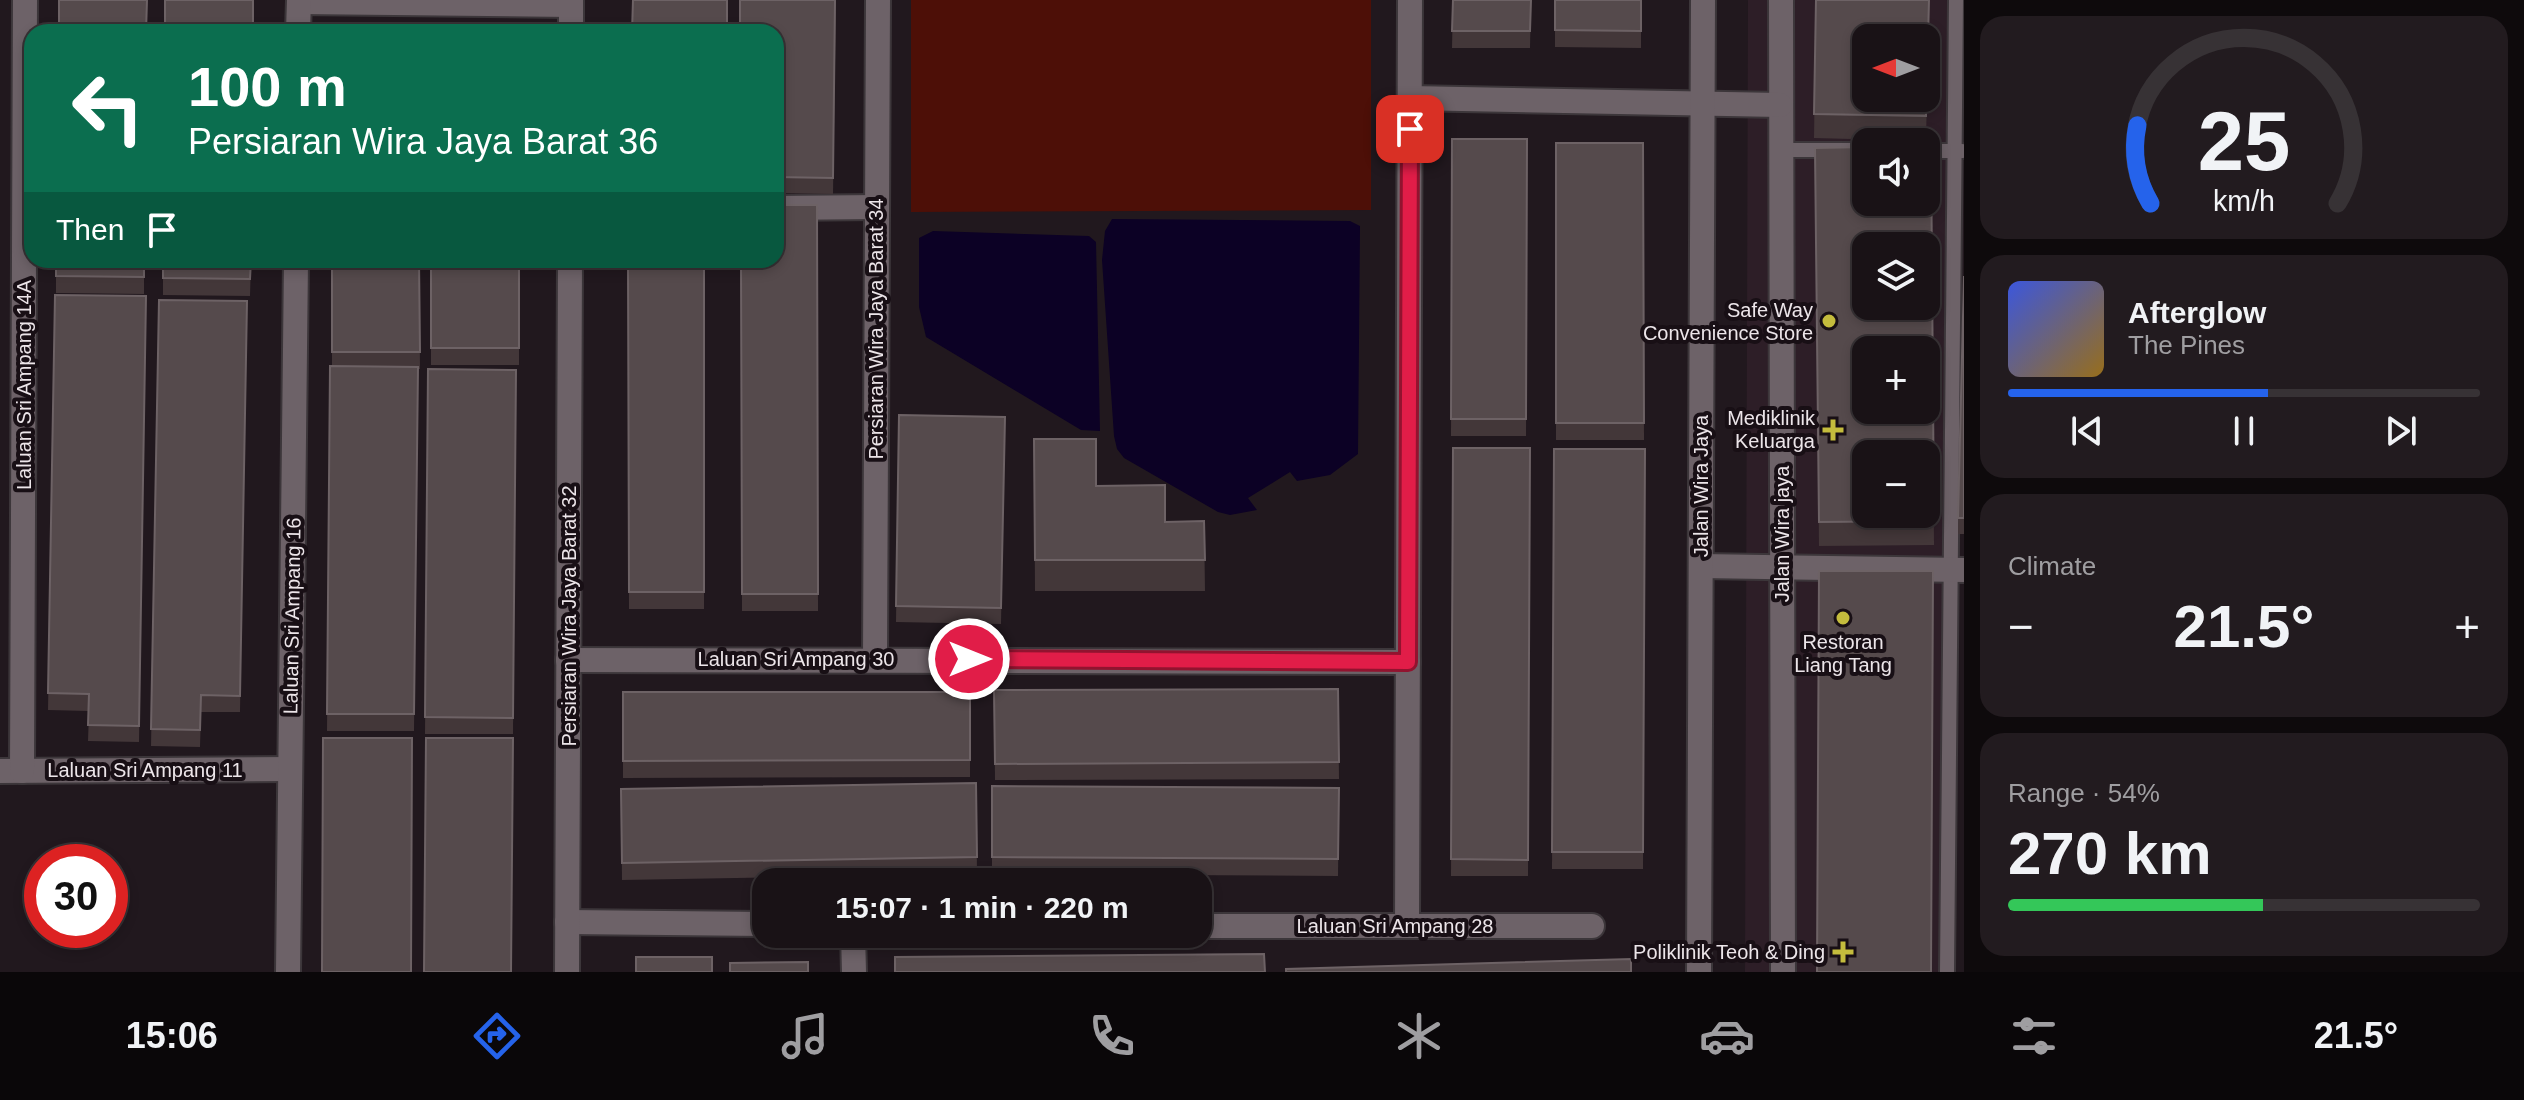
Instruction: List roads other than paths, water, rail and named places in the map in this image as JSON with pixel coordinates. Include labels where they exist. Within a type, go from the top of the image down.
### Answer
[{"type":"street","name":"Laluan Sri Ampang 14A","points":[[25,0],[25,24]]},
{"type":"street","name":"Persiaran Wira Jaya Barat 34","points":[[875,659],[878,0]]},
{"type":"street","points":[[1407,926],[1410,0]]},
{"type":"street","name":"Jalan Wira Jaya","points":[[1699,972],[1703,0]]},
{"type":"street","name":"Jalan Wira jaya","points":[[1781,0],[1783,972]]},
{"type":"street","points":[[298,24],[299,1],[571,3],[571,24]]},
{"type":"street","name":"Laluan Sri Ampang 14A","points":[[11,771],[24,55]]},
{"type":"street","points":[[1410,98],[1780,105]]},
{"type":"street","points":[[784,208],[877,207]]},
{"type":"street","name":"Laluan Sri Ampang 16","points":[[288,972],[296,268]]},
{"type":"street","name":"Persiaran Wira Jaya Barat 32","points":[[567,972],[570,268]]},
{"type":"street","points":[[1701,566],[1957,570]]},
{"type":"street","name":"Laluan Sri Ampang 30","points":[[568,660],[1408,662]]},
{"type":"street","name":"Laluan Sri Ampang 11","points":[[11,771],[290,769]]},
{"type":"street","points":[[567,922],[752,924]]},
{"type":"street","name":"Laluan Sri Ampang 28","points":[[1212,926],[1592,926]]},
{"type":"street","points":[[853,948],[854,972]]},
{"type":"lane","points":[[1947,972],[1957,570],[1959,151],[1956,0]]},
{"type":"lane","points":[[1780,150],[1852,150]]},
{"type":"place","name":"Safe Way Convenience Store","points":[[1829,321]]},
{"type":"place","name":"Mediklinik Keluarga","points":[[1833,430]]},
{"type":"place","name":"Restoran Liang Tang","points":[[1843,618]]},
{"type":"place","name":"Poliklinik Teoh & Ding","points":[[1843,952]]}]
